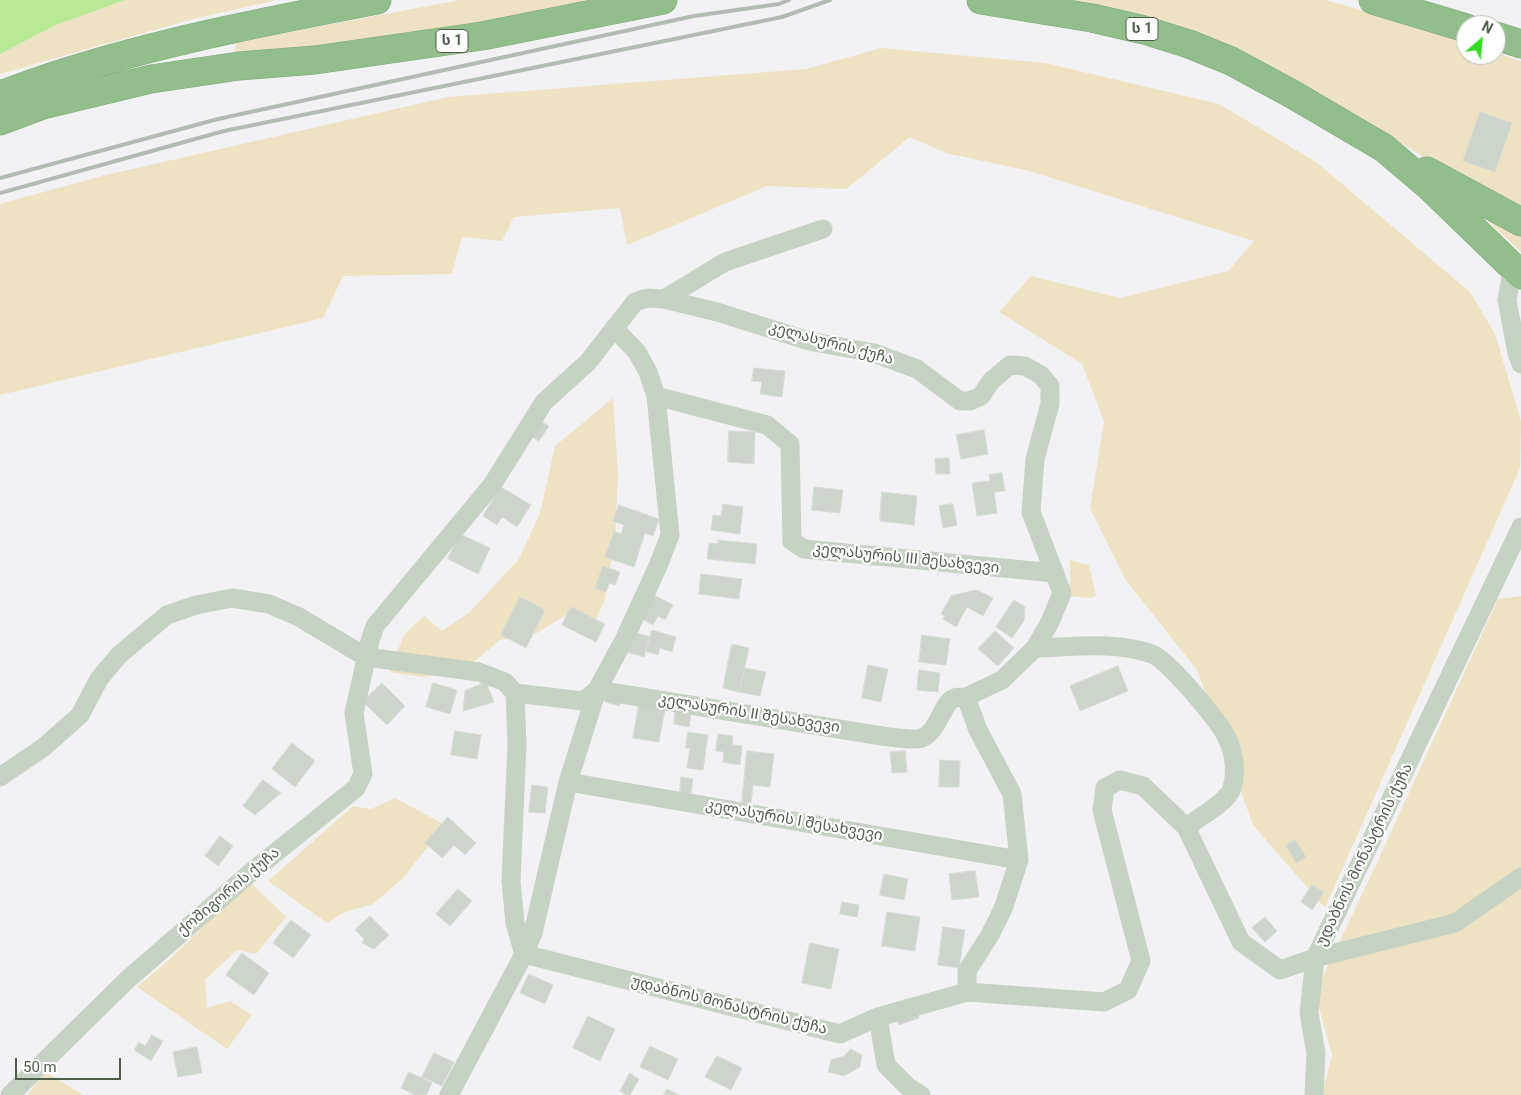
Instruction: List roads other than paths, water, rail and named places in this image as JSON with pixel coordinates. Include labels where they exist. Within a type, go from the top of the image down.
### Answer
[{"type":"highway","points":[[0,95],[83,67],[246,26],[377,0]]},
{"type":"highway","name":"ს 1","points":[[0,122],[43,105],[151,80],[239,66],[315,60],[482,36],[663,0]]},
{"type":"highway","name":"ს 1","points":[[981,0],[1092,18],[1144,30],[1189,44],[1232,62],[1292,94],[1384,148],[1430,187],[1517,270]]},
{"type":"highway","points":[[1373,0],[1456,25]]},
{"type":"highway","points":[[1506,39],[1521,44]]},
{"type":"highway","points":[[1384,148],[1521,222]]},
{"type":"street","points":[[664,299],[725,262],[823,229]]},
{"type":"street","points":[[1517,270],[1507,300],[1517,354],[1521,364]]},
{"type":"street","name":"კელასურის ქუჩა","points":[[635,302],[648,298],[664,299],[717,312],[809,341],[874,352],[917,369],[960,401],[970,401],[981,396],[991,381],[1010,365],[1025,366],[1041,375],[1050,386],[1050,404],[1035,459],[1031,512],[1062,593],[1050,622],[1035,648],[1002,680],[966,697]]},
{"type":"street","name":"ქოშიგორის ქუჩა","points":[[10,1095],[127,980],[249,874],[356,788],[363,774],[354,713],[375,626],[492,485],[544,402],[588,362],[635,302]]},
{"type":"street","points":[[449,1095],[534,932],[568,782],[597,690],[628,632],[670,535],[656,396],[648,372],[637,352],[614,328]]},
{"type":"street","name":"კელასურის III შესახვევი","points":[[656,396],[767,425],[790,444],[792,541],[804,549],[1055,573]]},
{"type":"street","name":"უდაბნოს მონასტრის ქუჩა","points":[[524,954],[840,1034],[878,1017],[966,992],[1104,1002],[1128,990],[1141,961],[1102,810],[1105,788],[1120,780],[1143,786],[1186,827],[1241,942],[1280,970],[1315,958],[1521,527]]},
{"type":"street","points":[[0,777],[44,747],[80,715],[99,679],[119,655],[167,615],[196,605],[232,598],[269,604],[299,618],[366,657],[479,672],[505,682],[515,693],[517,745],[512,881],[515,923],[524,954]]},
{"type":"street","points":[[1035,648],[1117,646],[1154,655],[1189,686],[1226,736],[1235,764],[1232,790],[1222,801],[1186,827]]},
{"type":"street","points":[[515,693],[583,701],[597,690]]},
{"type":"street","name":"კელასურის II შესახვევი","points":[[597,690],[882,736],[921,738],[927,735],[940,720],[948,704],[955,698],[966,697]]},
{"type":"street","points":[[966,697],[978,730],[1012,794],[1020,860],[1003,910],[990,935],[967,971],[966,992]]},
{"type":"street","name":"კელასურის I შესახვევი","points":[[568,782],[1020,860]]},
{"type":"street","points":[[1314,1095],[1316,1053],[1308,1014],[1315,958],[1455,923],[1521,877]]},
{"type":"street","points":[[878,1017],[886,1065],[908,1087],[921,1095]]},
{"type":"railway","points":[[0,178],[218,119],[694,16],[779,4],[789,0]]},
{"type":"railway","points":[[0,193],[224,131],[782,17],[830,0]]}]
